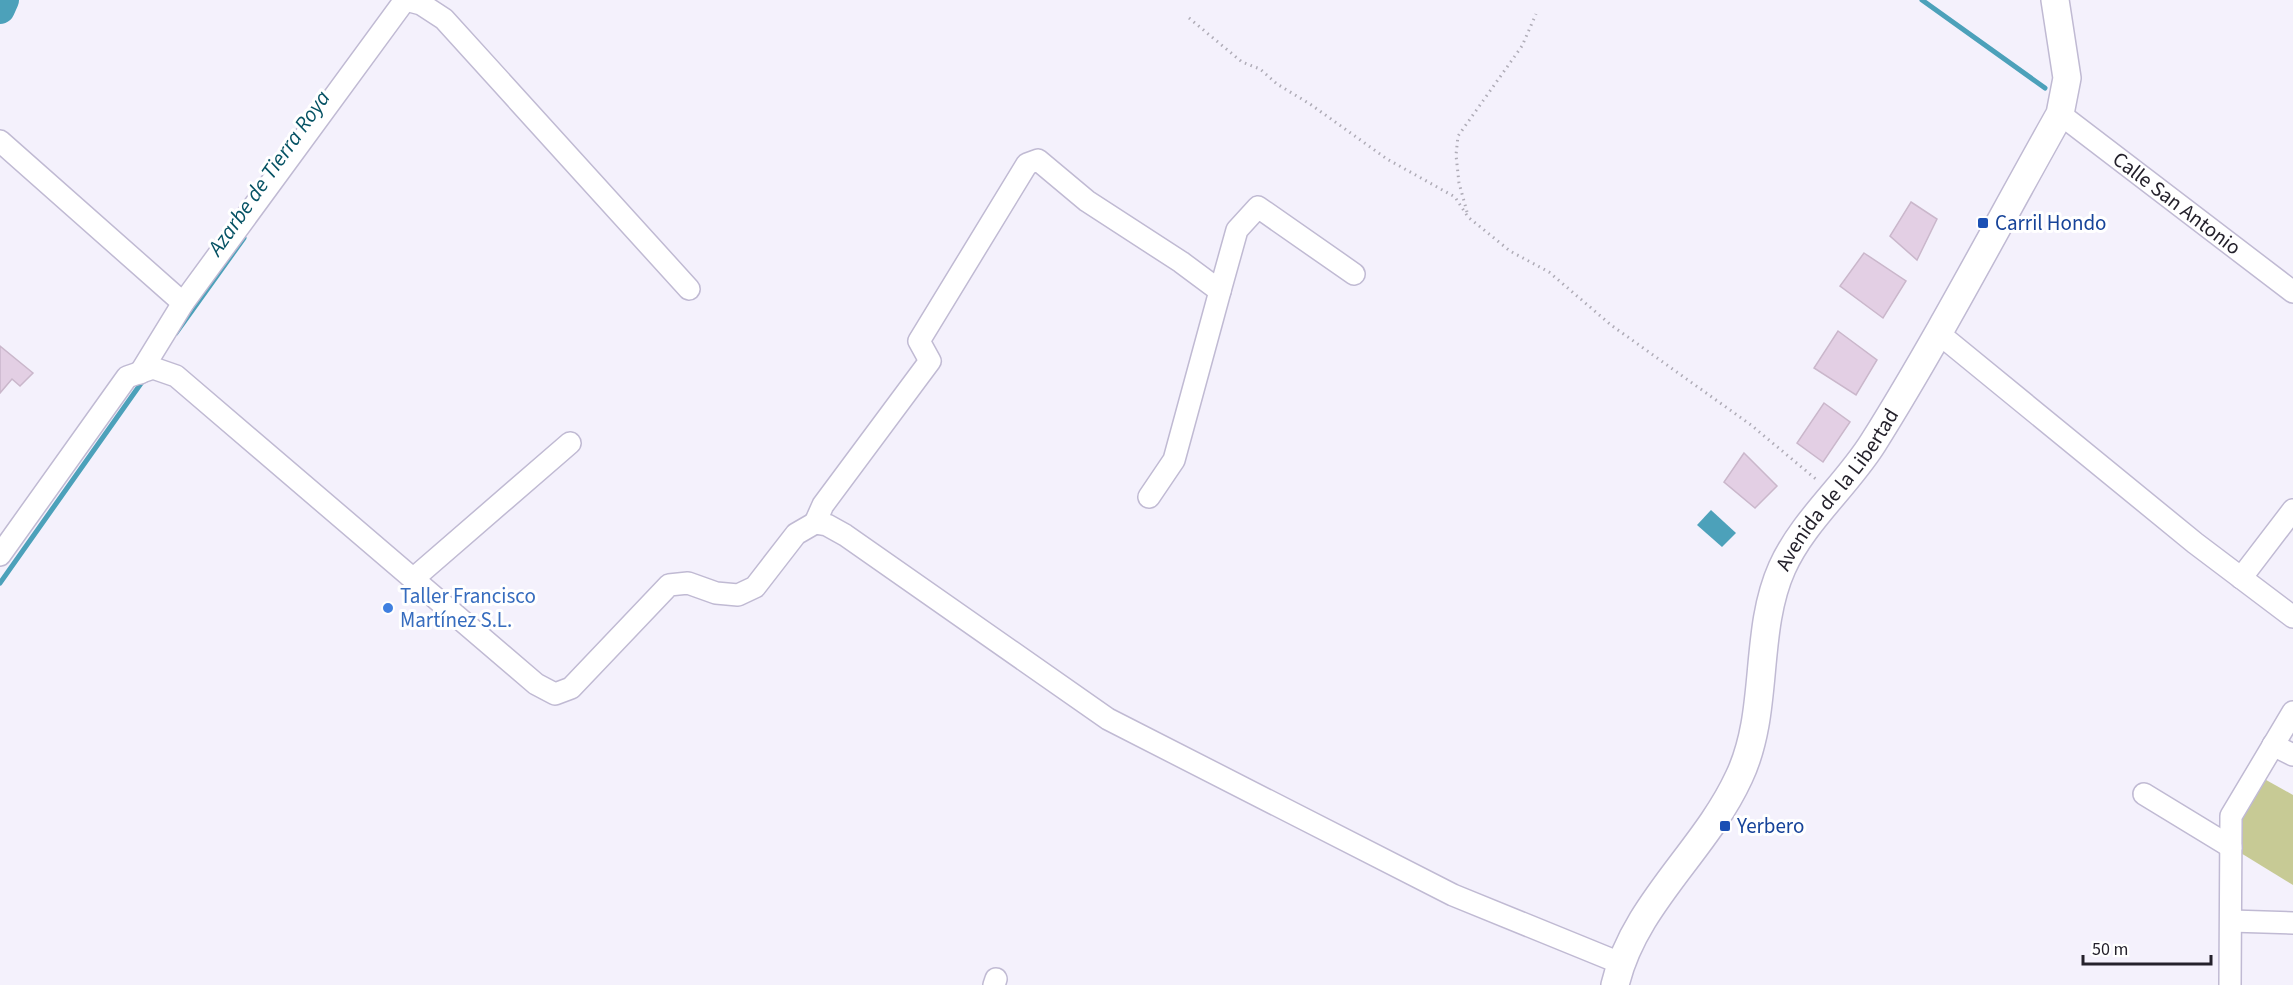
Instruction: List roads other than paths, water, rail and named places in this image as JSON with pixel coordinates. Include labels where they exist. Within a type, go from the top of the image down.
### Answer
[{"type":"main road","name":"Avenida de la Libertad","points":[[1617,974],[1638,928],[1706,833],[1739,779],[1755,725],[1776,584],[1794,547],[1871,446],[2060,114],[2067,78],[2055,0]]},
{"type":"street","points":[[140,373],[183,303],[405,0],[421,4],[444,19],[689,289]]},
{"type":"street","name":"Calle San Antonio","points":[[2060,114],[2293,292]]},
{"type":"street","points":[[0,141],[183,303]]},
{"type":"street","points":[[0,555],[127,378],[153,368],[176,376],[536,684],[555,694],[571,688],[669,585],[688,583],[716,593],[738,595],[755,587],[796,534],[814,523],[823,505],[930,361],[919,341],[1027,164],[1038,160],[1086,201],[1181,262],[1220,291]]},
{"type":"street","points":[[1149,497],[1174,460],[1237,230],[1258,207],[1354,274]]},
{"type":"street","points":[[1937,332],[2241,578],[2293,617]]},
{"type":"street","points":[[413,579],[570,443]]},
{"type":"street","points":[[2241,578],[2293,510]]},
{"type":"street","points":[[814,523],[827,525],[845,535],[1108,719],[1454,895],[1617,974]]},
{"type":"street","points":[[2230,985],[2231,816],[2293,712]]},
{"type":"street","points":[[2273,745],[2293,755]]},
{"type":"street","points":[[2144,794],[2231,847]]},
{"type":"street","points":[[2231,921],[2293,923]]},
{"type":"water","points":[[1711,510],[1736,533],[1722,547],[1697,525]]},
{"type":"waterway","points":[[0,9],[4,0]]},
{"type":"waterway","points":[[1922,0],[2045,88]]},
{"type":"waterway","name":"Azarbe de Tierra Roya","points":[[176,333],[244,238]]},
{"type":"waterway","name":"Azarbe de Tierra Roya","points":[[0,583],[142,382]]},
{"type":"place","name":"Carril Hondo","points":[[1983,223]]},
{"type":"place","name":"Taller Francisco Martínez S.L.","points":[[388,608]]},
{"type":"place","name":"Yerbero","points":[[1725,826]]}]
